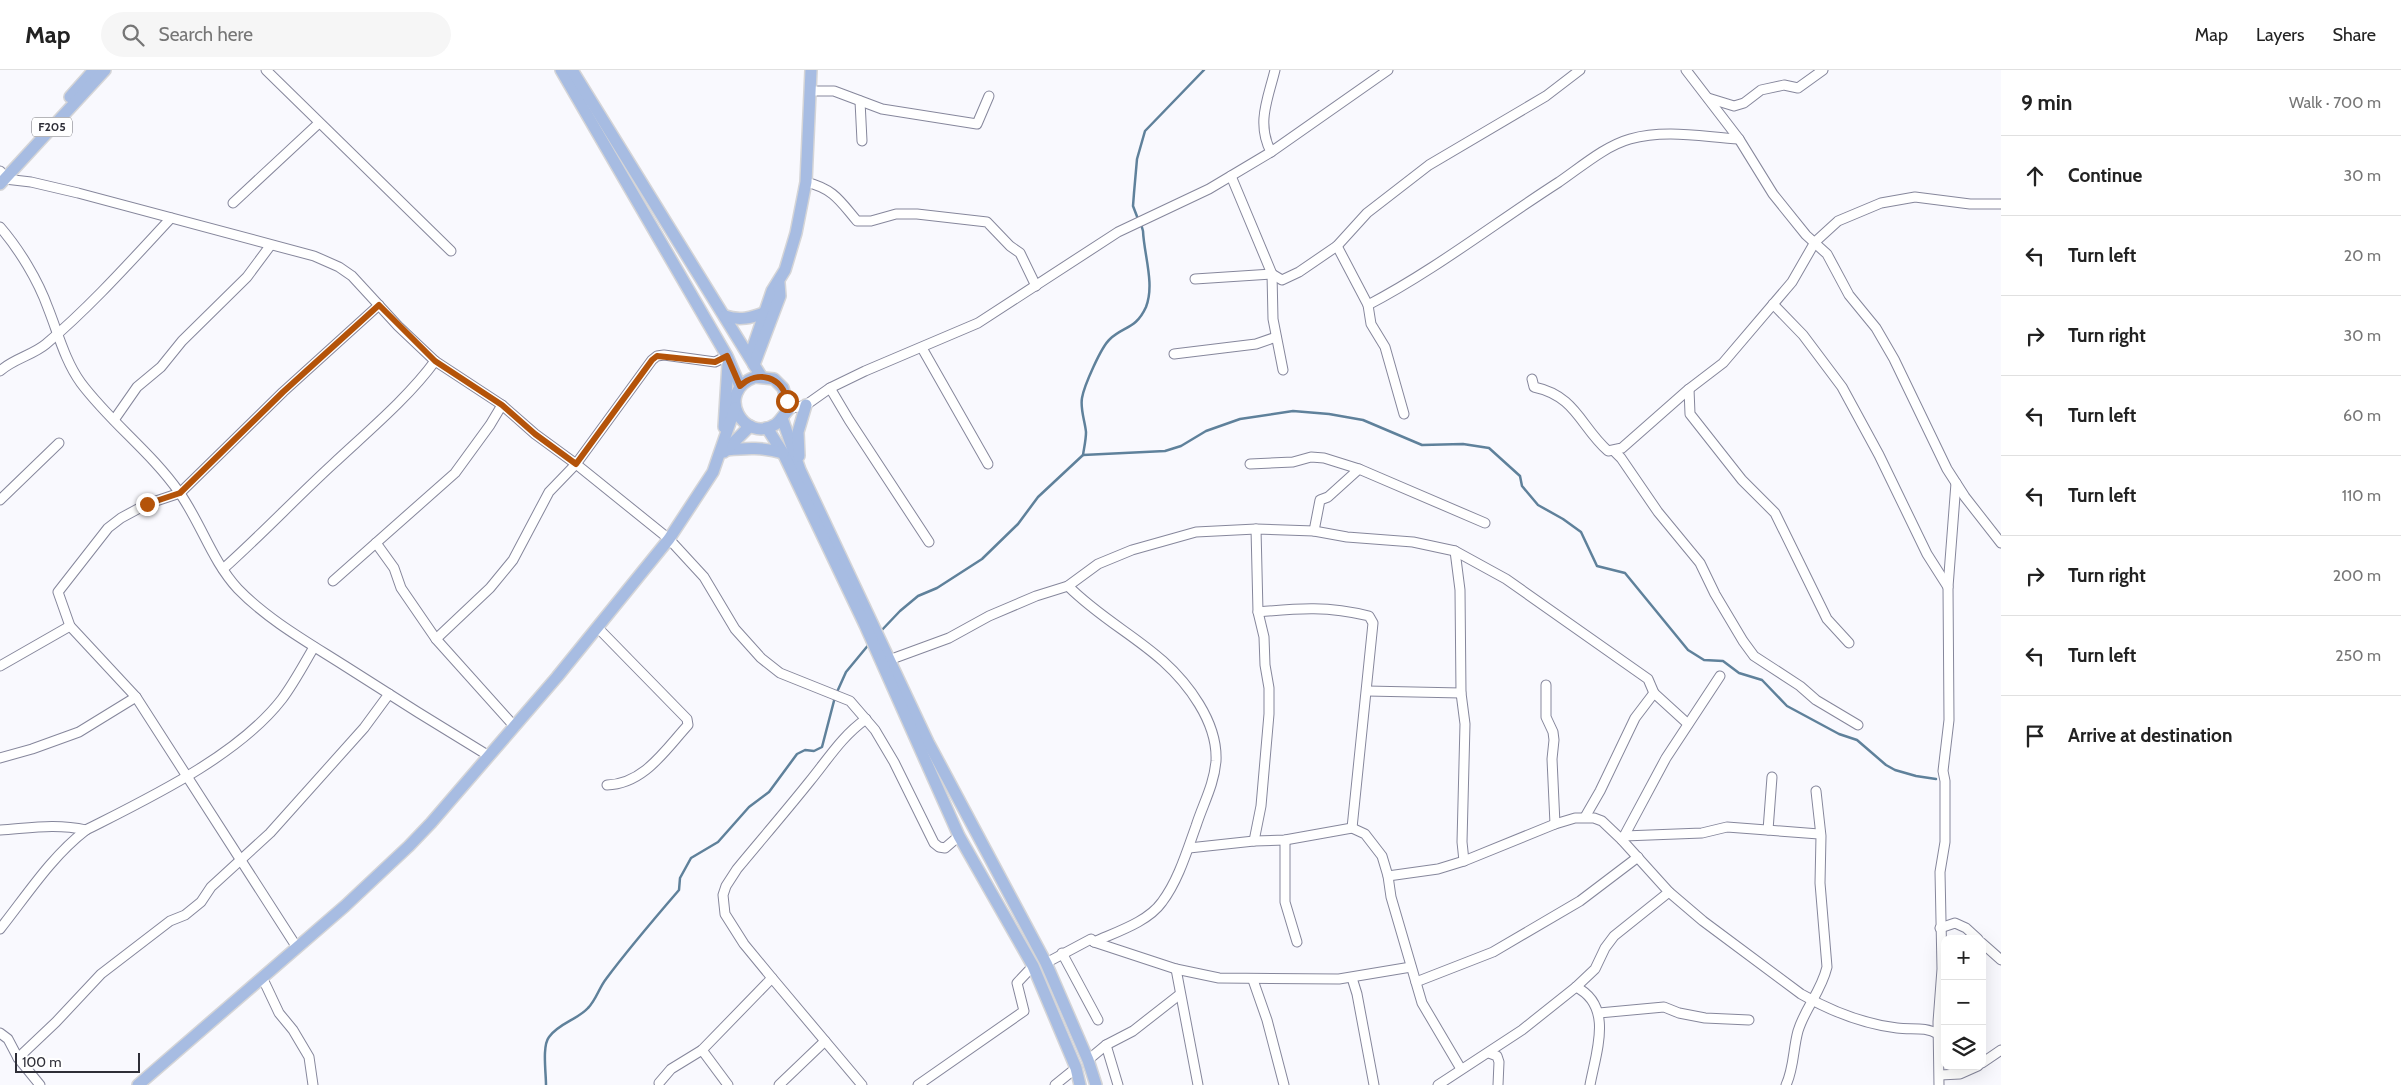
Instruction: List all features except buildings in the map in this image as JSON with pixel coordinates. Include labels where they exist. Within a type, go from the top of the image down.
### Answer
[{"type":"main road","name":"F205","points":[[1,176],[94,70]]},
{"type":"main road","name":"F205","points":[[1,176],[105,70]]},
{"type":"main road","points":[[561,70],[727,358],[740,386]]},
{"type":"main road","points":[[572,70],[761,376]]},
{"type":"main road","points":[[752,361],[772,291],[785,270],[796,233],[806,182],[811,70]]},
{"type":"main road","points":[[752,361],[780,296],[778,283]]},
{"type":"main road","points":[[725,316],[741,319],[766,312]]},
{"type":"main road","points":[[723,450],[727,358]]},
{"type":"main road","points":[[138,1085],[296,946],[345,906],[409,846],[515,726],[669,539],[712,472],[723,450],[735,408],[735,397],[740,386],[749,379],[761,376],[774,379],[786,394],[785,414],[800,470],[870,625]]},
{"type":"main road","points":[[800,470],[798,432],[806,405]]},
{"type":"main road","points":[[735,408],[741,419],[750,426],[767,428],[785,414]]},
{"type":"main road","points":[[723,450],[750,426]]},
{"type":"main road","points":[[767,428],[783,453],[971,825],[1046,963],[1088,1060],[1096,1085]]},
{"type":"main road","points":[[723,450],[751,448],[768,449],[783,453]]},
{"type":"main road","points":[[887,660],[958,836],[1033,966],[1076,1068],[1080,1085]]},
{"type":"street","points":[[266,70],[451,251]]},
{"type":"street","points":[[1271,152],[1264,138],[1263,125],[1275,70]]},
{"type":"street","points":[[785,414],[806,405],[830,388],[978,323],[1036,286],[1075,258],[1118,232],[1209,189],[1271,152],[1388,70]]},
{"type":"street","points":[[1195,279],[1272,274],[1282,280],[1292,276],[1337,246],[1367,212],[1429,165],[1546,96],[1580,70]]},
{"type":"street","points":[[1686,70],[1740,140],[1773,194],[1806,235],[1827,254],[1849,295],[1885,343],[1956,483],[2001,543]]},
{"type":"street","points":[[1708,98],[1734,106],[1744,103],[1761,90],[1784,85],[1798,88],[1823,70]]},
{"type":"street","points":[[811,91],[834,91],[882,109],[976,124],[990,96]]},
{"type":"street","points":[[860,101],[862,140]]},
{"type":"street","points":[[233,203],[319,123]]},
{"type":"street","points":[[1368,305],[1406,285],[1566,177],[1630,139],[1679,133],[1740,140]]},
{"type":"street","points":[[1,176],[59,189],[270,246],[314,256],[340,267],[352,276],[435,361],[502,405],[535,434],[576,464],[669,539],[704,577],[735,630],[761,658],[780,673],[850,702],[866,719],[894,762],[934,843],[939,847],[945,848],[958,836]]},
{"type":"street","points":[[1231,176],[1272,274],[1276,337],[1283,370]]},
{"type":"street","points":[[806,182],[824,186],[844,203],[857,221],[871,222],[896,214],[917,214],[987,222],[1010,246],[1020,252],[1036,286]]},
{"type":"street","points":[[1532,379],[1534,387],[1564,398],[1579,414],[1592,437],[1608,452],[1618,449],[1723,363],[1800,270],[1815,242],[1838,221],[1881,203],[1915,196],[1970,204],[2001,204]]},
{"type":"street","points":[[0,371],[43,346],[57,335],[108,286],[171,218]]},
{"type":"street","points":[[0,227],[34,279],[48,306],[57,335],[81,383],[114,420],[154,460],[180,493],[223,568],[246,595],[314,647],[489,756]]},
{"type":"street","points":[[114,420],[137,387],[161,367],[182,341],[247,277],[270,246]]},
{"type":"street","points":[[1337,246],[1368,305],[1371,324],[1390,359],[1404,414]]},
{"type":"street","points":[[1773,304],[1803,335],[1842,387],[1876,448],[1928,554],[1948,587]]},
{"type":"street","points":[[296,946],[136,697],[70,626],[60,603],[58,592],[108,528],[121,518],[147,504],[180,493],[303,373],[379,305]]},
{"type":"street","points":[[1174,354],[1256,344],[1276,337]]},
{"type":"street","points":[[922,348],[988,464]]},
{"type":"street","points":[[436,639],[490,588],[513,560],[549,492],[576,464],[652,360],[657,356],[664,355],[715,362],[727,358]]},
{"type":"street","points":[[223,568],[276,521],[364,436],[425,375],[435,361]]},
{"type":"street","points":[[830,388],[929,542]]},
{"type":"street","points":[[1689,389],[1690,414],[1742,480],[1774,513],[1827,619],[1848,643]]},
{"type":"street","points":[[333,581],[455,473],[490,425],[502,405]]},
{"type":"street","points":[[0,500],[60,443]]},
{"type":"street","points":[[1618,449],[1621,458],[1658,512],[1700,563],[1720,602],[1754,656],[1800,686],[1816,700],[1858,725]]},
{"type":"street","points":[[1250,464],[1292,462],[1311,457],[1324,458],[1359,469],[1485,523]]},
{"type":"street","points":[[1314,531],[1320,500],[1328,497],[1359,469]]},
{"type":"street","points":[[1939,1085],[1940,1074],[1934,1031],[1938,1022],[1942,969],[1940,872],[1945,842],[1945,781],[1943,771],[1949,720],[1948,587],[1956,483]]},
{"type":"street","points":[[1254,841],[1261,806],[1269,714],[1269,688],[1265,665],[1264,637],[1258,612],[1256,529]]},
{"type":"street","points":[[887,660],[949,638],[989,616],[1036,596],[1068,586],[1098,564],[1132,550],[1170,538],[1196,532],[1256,529],[1314,531],[1347,537],[1413,542],[1455,551],[1506,579],[1648,678],[1654,693],[1688,724]]},
{"type":"street","points":[[376,543],[394,568],[401,588],[436,639],[515,726]]},
{"type":"street","points":[[1455,551],[1460,590],[1461,693],[1465,724],[1462,842],[1464,861]]},
{"type":"street","points":[[1068,586],[1098,613],[1144,645],[1173,669],[1192,693],[1211,726],[1216,749],[1214,778],[1189,848],[1162,903],[1146,917],[1094,942]]},
{"type":"street","points":[[1258,612],[1313,607],[1341,609],[1369,616],[1373,623],[1352,828]]},
{"type":"street","points":[[61,630],[66,615]]},
{"type":"street","points":[[0,666],[70,626]]},
{"type":"street","points":[[597,627],[688,722],[688,725],[657,761],[630,781],[617,785],[607,785]]},
{"type":"street","points":[[0,929],[63,850],[86,830],[186,777],[228,749],[266,717],[282,698],[314,647]]},
{"type":"street","points":[[1623,838],[1666,758],[1720,676]]},
{"type":"street","points":[[1546,685],[1546,717],[1553,732],[1554,740],[1552,759],[1556,824]]},
{"type":"street","points":[[1367,691],[1461,693]]},
{"type":"street","points":[[1585,817],[1608,776],[1634,718],[1654,693]]},
{"type":"street","points":[[18,1058],[50,1029],[101,974],[170,921],[194,909],[211,888],[239,860],[270,833],[364,728],[389,694]]},
{"type":"street","points":[[0,758],[79,732],[136,697]]},
{"type":"street","points":[[862,1085],[744,944],[725,914],[723,895],[726,886],[748,856],[811,780],[831,752],[866,719]]},
{"type":"street","points":[[1768,830],[1772,777]]},
{"type":"street","points":[[1786,1085],[1790,1078],[1798,1031],[1824,980],[1827,967],[1820,883],[1816,791]]},
{"type":"street","points":[[1388,876],[1438,869],[1464,861],[1556,824],[1585,817],[1602,821],[1623,838],[1668,892],[1781,981],[1814,1002],[1866,1022],[1896,1028],[1934,1031]]},
{"type":"street","points":[[0,830],[37,825],[68,826],[86,830]]},
{"type":"street","points":[[1623,838],[1702,833],[1727,827],[1819,834]]},
{"type":"street","points":[[1189,848],[1254,841],[1285,840],[1352,828],[1365,834],[1382,856],[1388,876],[1391,897],[1422,1003],[1461,1069]]},
{"type":"street","points":[[1285,840],[1285,902],[1297,942]]},
{"type":"street","points":[[1416,982],[1493,952],[1580,901],[1638,857]]},
{"type":"street","points":[[1438,1085],[1522,1030],[1576,987],[1595,969],[1605,948],[1614,936],[1668,892]]},
{"type":"street","points":[[1940,928],[1954,923],[1966,928],[1974,935]]},
{"type":"street","points":[[1046,963],[1090,939],[1094,942],[1176,969],[1219,978],[1253,980],[1352,978],[1411,967]]},
{"type":"street","points":[[1986,947],[2001,960]]},
{"type":"street","points":[[1062,953],[1098,1020]]},
{"type":"street","points":[[918,1085],[1024,1011],[1017,983],[1033,966]]},
{"type":"street","points":[[1176,969],[1179,995],[1198,1085]]},
{"type":"street","points":[[262,977],[278,1013],[293,1030],[309,1057],[313,1085]]},
{"type":"street","points":[[659,1083],[671,1069],[702,1050],[772,978]]},
{"type":"street","points":[[1352,978],[1357,994],[1374,1085]]},
{"type":"street","points":[[1253,980],[1267,1020],[1284,1085]]},
{"type":"street","points":[[1576,987],[1587,993],[1599,1013],[1597,1052],[1590,1085]]},
{"type":"street","points":[[1088,1060],[1106,1046],[1133,1031],[1179,995]]},
{"type":"street","points":[[1599,1013],[1664,1007],[1679,1013],[1705,1018],[1749,1020]]},
{"type":"street","points":[[0,1033],[8,1039],[18,1058],[40,1085]]},
{"type":"street","points":[[779,1085],[825,1041]]},
{"type":"street","points":[[1106,1046],[1118,1085]]},
{"type":"street","points":[[702,1050],[728,1085]]},
{"type":"street","points":[[1986,1060],[2001,1050]]},
{"type":"street","points":[[1489,1053],[1497,1056],[1499,1062],[1498,1085]]},
{"type":"street","points":[[1055,1085],[1076,1068]]},
{"type":"street","points":[[1940,1074],[1960,1074],[1969,1070]]},
{"type":"waterway","points":[[1138,219],[1133,206],[1134,193],[1137,159],[1145,131],[1204,70]]},
{"type":"waterway","points":[[880,632],[918,596],[937,588],[982,559],[1018,524],[1038,497],[1083,455],[1086,432],[1082,402],[1083,392],[1089,376],[1106,343],[1134,323],[1146,307],[1149,279],[1141,224]]},
{"type":"waterway","points":[[1083,455],[1165,451],[1181,446],[1206,431],[1240,419],[1293,411],[1329,414],[1363,420],[1422,445],[1463,444],[1489,448],[1520,476],[1522,486],[1538,505],[1581,532],[1597,566],[1625,573],[1688,650],[1704,660],[1723,661],[1739,673],[1762,680],[1787,706],[1839,734],[1857,740],[1886,765],[1895,770],[1936,779]]},
{"type":"waterway","points":[[837,692],[846,672],[870,643]]},
{"type":"waterway","points":[[546,1085],[545,1053],[549,1037],[558,1028],[579,1016],[591,1005],[615,967],[679,890],[680,878],[691,858],[718,842],[749,807],[769,792],[797,754],[805,750],[814,751],[822,747],[835,697]]},
{"type":"route","points":[[147,504],[180,493],[283,392],[379,305],[435,361],[502,405],[535,434],[576,464],[621,404],[645,368],[657,356],[664,355],[715,362],[727,356],[740,386],[755,377],[761,376],[774,379],[783,388],[787,401]]}]
